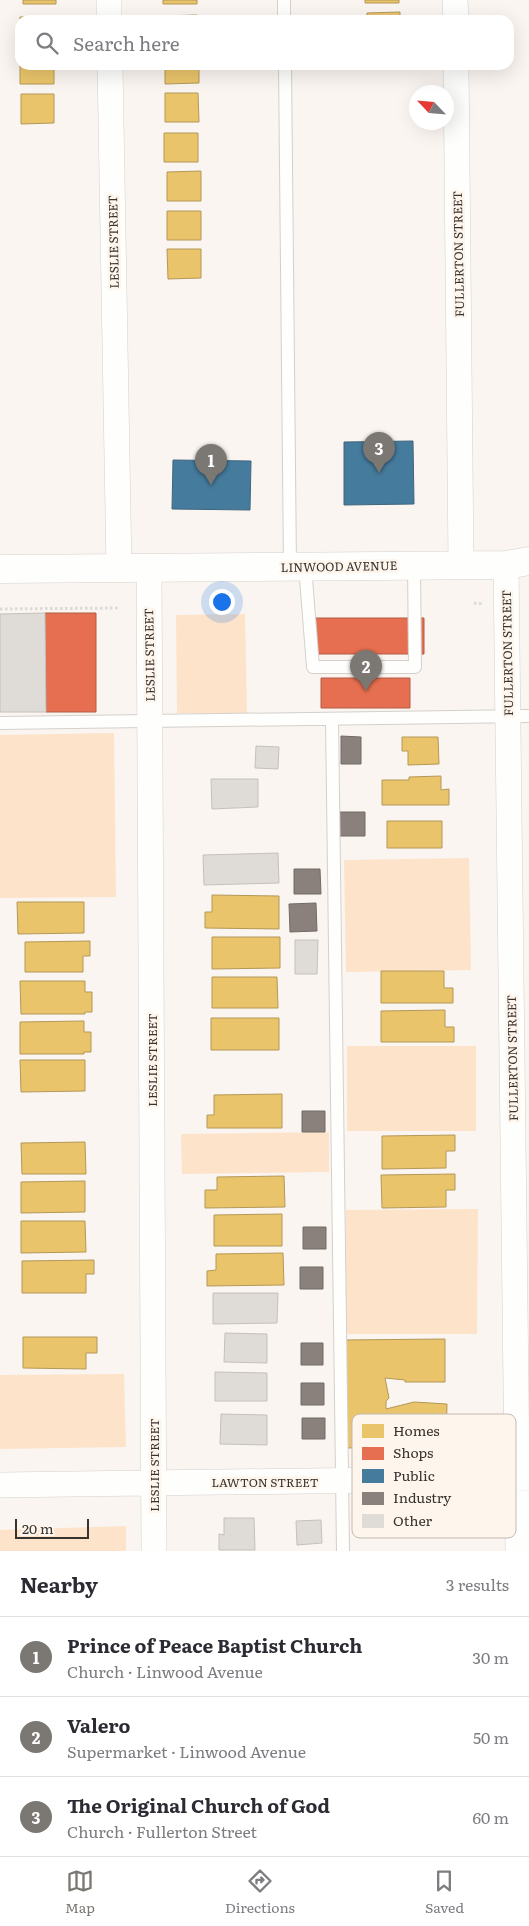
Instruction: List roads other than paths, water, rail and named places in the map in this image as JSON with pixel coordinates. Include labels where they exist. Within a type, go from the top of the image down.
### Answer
[{"type":"street","points":[[109,0],[109,15]]},
{"type":"street","points":[[456,0],[456,15]]},
{"type":"street","name":"LESLIE STREET","points":[[110,70],[119,569]]},
{"type":"street","name":"FULLERTON STREET","points":[[456,70],[462,563]]},
{"type":"street","name":"LINWOOD AVENUE","points":[[119,569],[518,563]]},
{"type":"street","name":"FULLERTON STREET","points":[[518,563],[523,1478],[518,1551]]},
{"type":"street","points":[[0,570],[119,569]]},
{"type":"street","name":"LESLIE STREET","points":[[149,569],[154,1551]]},
{"type":"street","name":"LAWTON STREET","points":[[0,1485],[352,1482]]},
{"type":"lane","points":[[284,0],[284,15]]},
{"type":"lane","points":[[285,70],[298,566],[312,667],[416,667],[414,564]]},
{"type":"lane","points":[[0,723],[518,716]]},
{"type":"lane","points":[[332,719],[343,1551]]},
{"type":"place","name":"The Original Church of God","points":[[379,473]]},
{"type":"place","name":"Prince of Peace Baptist Church","points":[[211,485]]},
{"type":"place","name":"Valero","points":[[366,691]]}]
